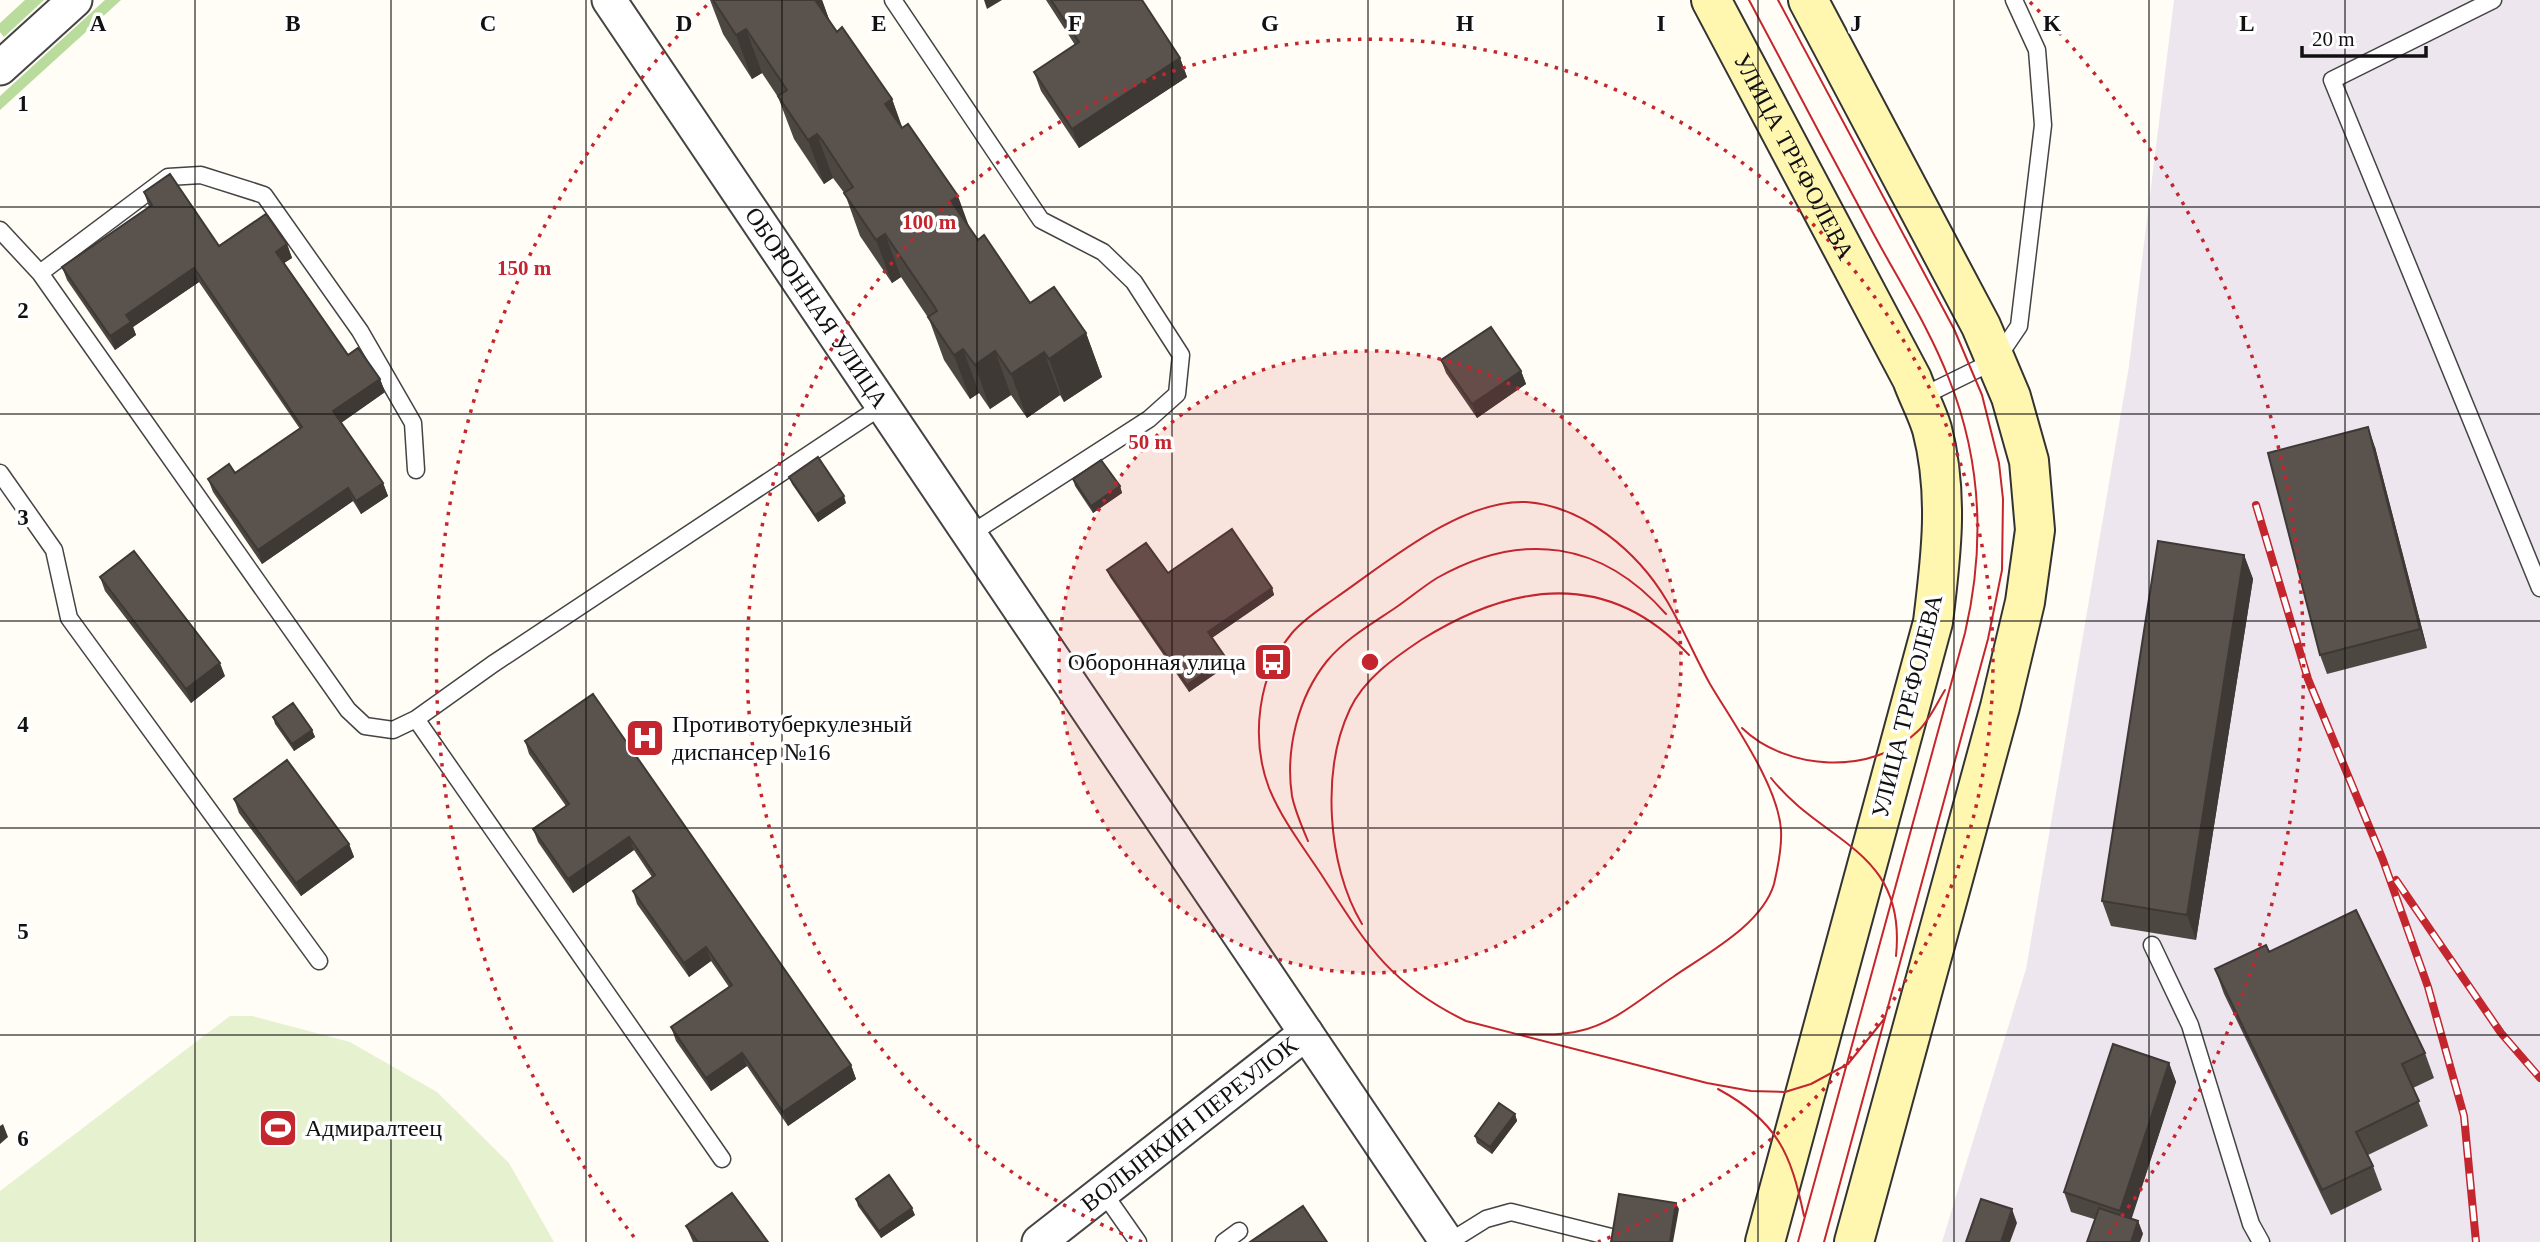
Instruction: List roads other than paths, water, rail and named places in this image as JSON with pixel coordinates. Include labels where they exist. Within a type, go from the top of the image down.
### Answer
[{"type":"street","points":[[2,62],[75,0]]},
{"type":"street","name":"ОБОРОННАЯ УЛИЦА","points":[[609,0],[1448,1242]]},
{"type":"street","name":"УЛИЦА ТРЕФОЛЕВА","points":[[1711,0],[1912,379],[1931,428],[1942,485],[1942,547],[1933,622],[1765,1242]]},
{"type":"street","points":[[1808,0],[1924,216],[1996,360],[2011,397],[2029,461],[2035,530],[2025,602],[2000,707],[1854,1242]]},
{"type":"street","name":"ВОЛЫНКИН ПЕРЕУЛОК","points":[[1039,1242],[1306,1033]]},
{"type":"lane","points":[[893,0],[1041,220],[1103,252],[1134,282],[1181,355],[1177,394],[1149,419],[969,535]]},
{"type":"lane","points":[[1919,398],[1996,360],[2019,326],[2043,125],[2037,50],[2014,0]]},
{"type":"lane","points":[[2493,0],[2332,80],[2540,588]]},
{"type":"lane","points":[[40,273],[167,177],[201,175],[264,195],[360,331],[413,424],[416,470]]},
{"type":"lane","points":[[0,230],[40,273],[348,710],[365,726],[393,730],[416,719],[505,656],[882,405]]},
{"type":"lane","points":[[0,473],[54,550],[69,618],[319,961]]},
{"type":"lane","points":[[416,719],[722,1159]]},
{"type":"lane","points":[[2152,945],[2190,1025],[2248,1212],[2261,1242]]},
{"type":"lane","points":[[1103,1192],[1138,1242]]},
{"type":"lane","points":[[1448,1242],[1486,1219],[1511,1212],[1615,1238]]},
{"type":"lane","points":[[1224,1242],[1238,1231]]},
{"type":"tram line","points":[[1749,0],[1941,360],[1960,410],[1968,442],[1977,505],[1976,569],[1965,633],[1798,1242]]},
{"type":"tram line","points":[[1778,0],[1954,329],[1982,395],[1999,463],[2003,499],[2002,570],[1988,639],[1824,1242]]},
{"type":"tram line","points":[[1517,1034],[1571,1033],[1604,1022],[1628,1009],[1731,937],[1758,913],[1768,899],[1774,884],[1781,837],[1778,812],[1763,774],[1655,583],[1625,549],[1588,522],[1548,505],[1526,502],[1501,504],[1476,511],[1450,522],[1400,552],[1302,623],[1280,649],[1271,667],[1259,728],[1263,769],[1269,788],[1286,821],[1352,921],[1381,959],[1398,976],[1439,1007],[1466,1021],[1707,1083],[1751,1091],[1785,1092],[1811,1084],[1848,1064],[1885,1018]]},
{"type":"tram line","points":[[1308,841],[1295,807],[1290,778],[1292,743],[1308,691],[1327,661],[1343,645],[1437,578],[1469,563],[1500,553],[1530,549],[1559,551],[1588,558],[1615,571],[1641,590],[1666,614]]},
{"type":"tram line","points":[[1362,924],[1350,901],[1335,847],[1332,818],[1335,760],[1341,733],[1356,698],[1371,679],[1390,662],[1456,620],[1491,606],[1526,597],[1560,594],[1594,597],[1626,608],[1658,627],[1689,655]]},
{"type":"tram line","points":[[1742,728],[1760,742],[1805,760],[1854,761],[1878,756],[1899,746],[1922,727],[1945,690]]},
{"type":"tram line","points":[[1771,778],[1792,800],[1857,852],[1875,870],[1888,892],[1896,920],[1896,956]]},
{"type":"tram line","points":[[1718,1089],[1755,1113],[1778,1141],[1793,1174],[1804,1216]]},
{"type":"railway","points":[[2256,505],[2308,679],[2383,860],[2428,987],[2464,1116],[2476,1242]]},
{"type":"railway","points":[[2396,880],[2501,1033],[2540,1078]]},
{"type":"place","name":"Оборонная улица","points":[[1273,662]]},
{"type":"place","name":"Противотуберкулезный диспансер №16","points":[[645,738]]},
{"type":"place","name":"Адмиралтеец","points":[[278,1128]]}]
